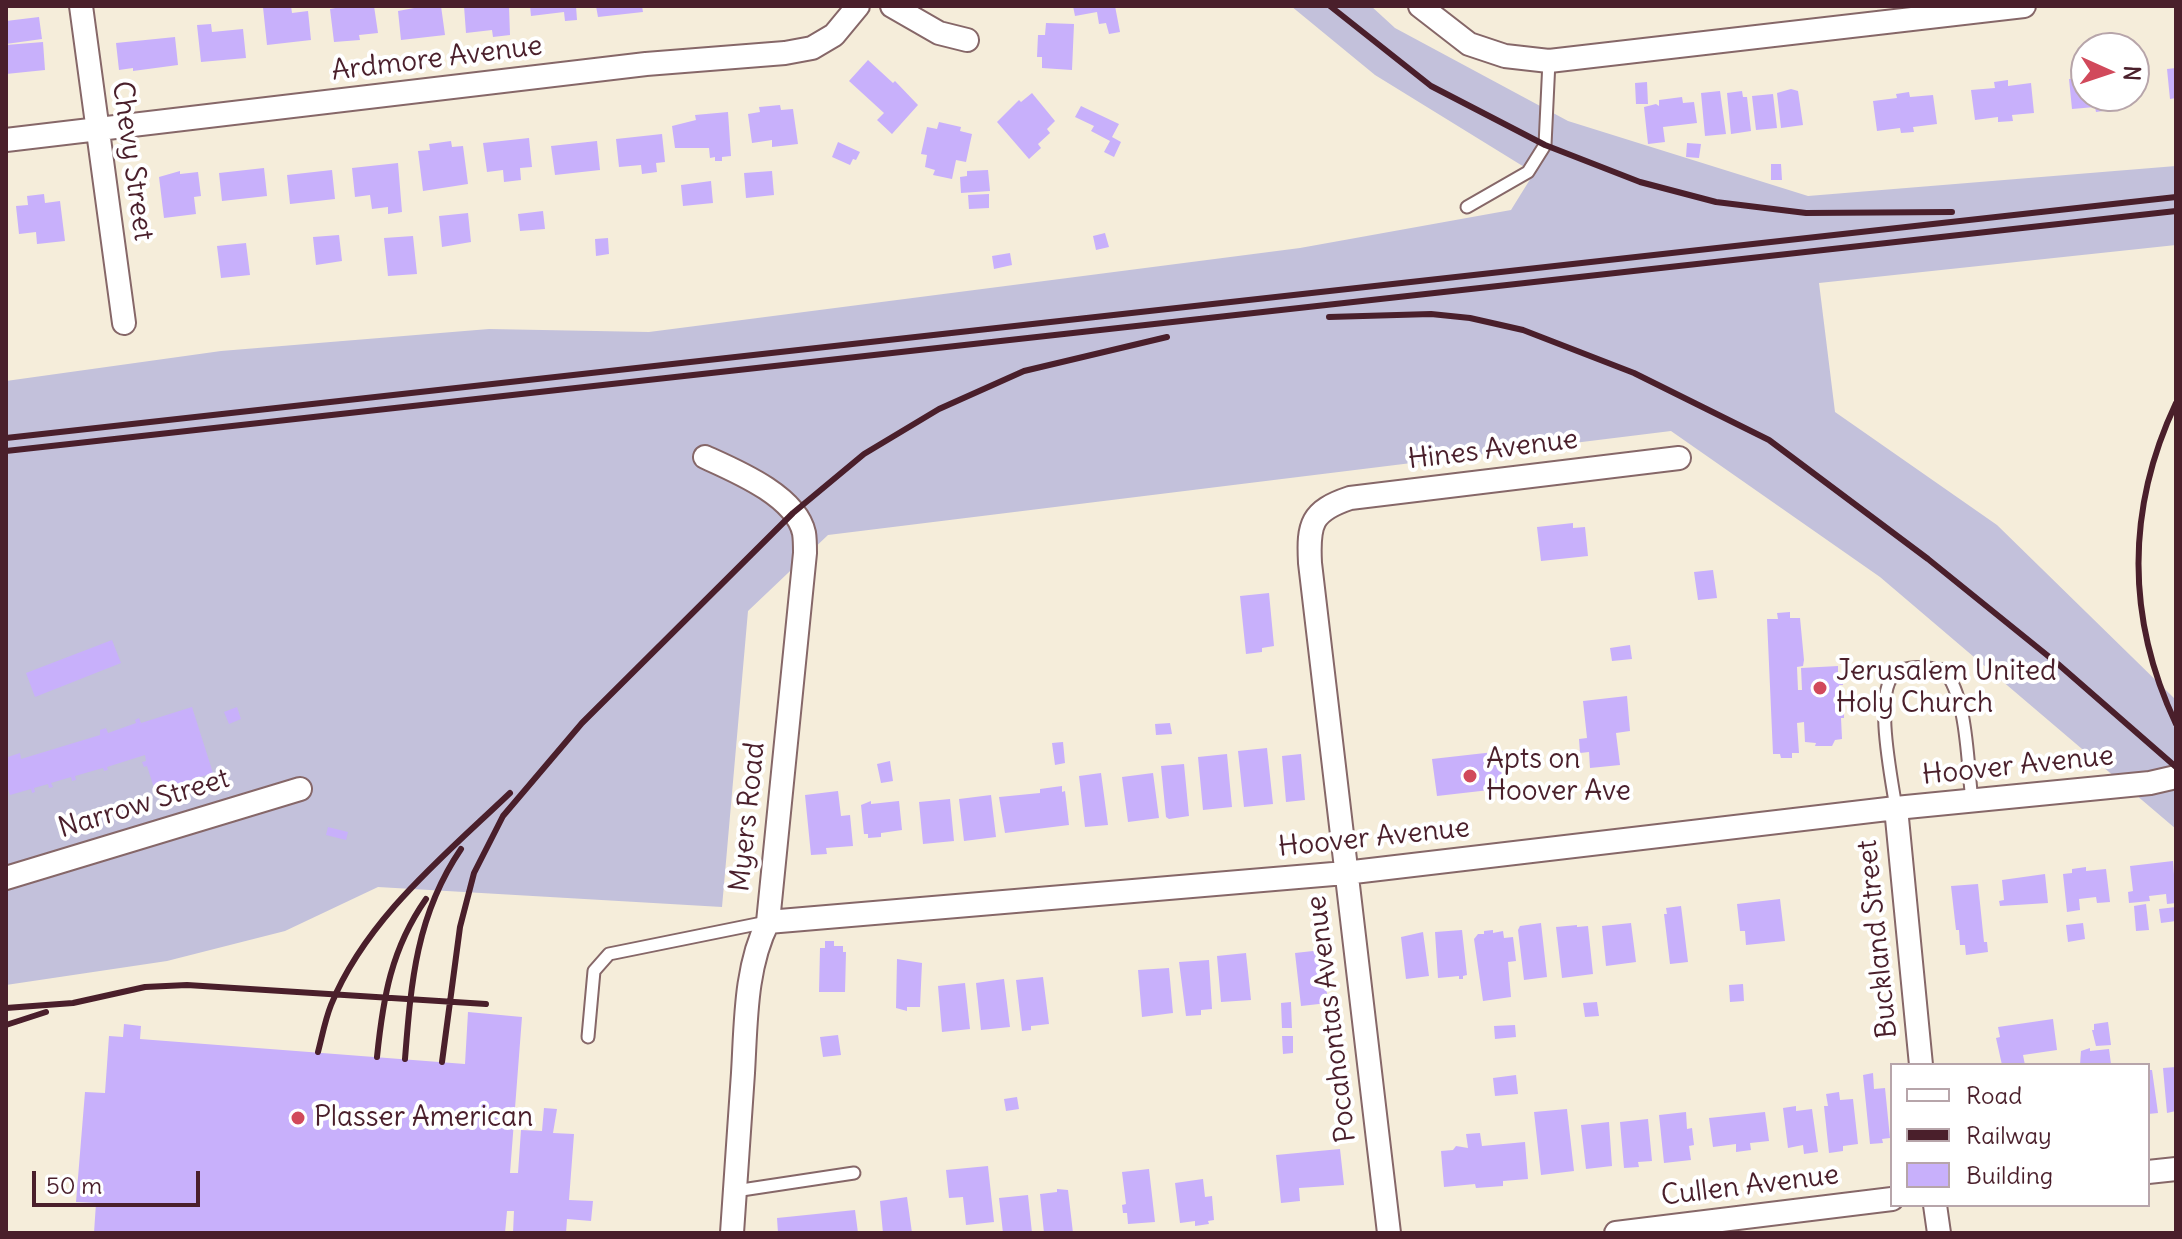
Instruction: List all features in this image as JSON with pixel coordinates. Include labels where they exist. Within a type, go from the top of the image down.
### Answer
[{"type":"street","name":"Chevy Street","points":[[81,6],[124,323]]},
{"type":"street","name":"Ardmore Avenue","points":[[6,140],[646,64],[785,53],[812,48],[834,35],[858,6]]},
{"type":"street","points":[[892,6],[939,33],[967,40]]},
{"type":"street","points":[[1420,6],[1469,44],[1505,56],[1549,61],[1824,16],[2024,6]]},
{"type":"street","name":"Myers Road","points":[[705,457],[750,478],[781,500],[804,531],[805,553],[768,922],[753,961],[732,1233]]},
{"type":"street","name":"Hines Avenue","points":[[1319,513],[1330,504],[1350,498],[1679,458]]},
{"type":"street","name":"Pocahontas Avenue","points":[[1319,513],[1308,536],[1310,563],[1389,1233]]},
{"type":"street","name":"Hoover Avenue","points":[[768,922],[1345,873],[1896,808],[2150,783],[2176,777]]},
{"type":"street","name":"Narrow Street","points":[[6,878],[300,789]]},
{"type":"street","name":"Buckland Street","points":[[1896,808],[1921,1063]]},
{"type":"street","points":[[2150,1172],[2176,1169]]},
{"type":"street","name":"Cullen Avenue","points":[[1616,1233],[1890,1199]]},
{"type":"street","points":[[1935,1207],[1939,1233]]},
{"type":"lane","points":[[1467,207],[1528,172],[1545,145],[1549,61]]},
{"type":"lane","points":[[1896,808],[1886,734],[1887,685],[1896,673],[1921,667],[1944,670],[1953,681],[1960,707],[1972,800]]},
{"type":"lane","points":[[588,1037],[594,971],[609,954],[768,922]]},
{"type":"lane","points":[[735,1191],[854,1173]]},
{"type":"shaded area","points":[[1291,6],[1371,6],[1395,28],[1568,121],[1808,196],[2176,166],[2176,245],[1819,283],[1835,412],[1997,525],[2176,700],[2176,829],[1880,577],[1671,431],[828,535],[748,611],[722,907],[378,887],[285,931],[167,961],[6,985],[6,381],[221,351],[489,329],[649,332],[1300,248],[1511,210],[1534,173],[1375,75]]},
{"type":"building","points":[[291,6],[292,13],[308,11],[311,40],[267,45],[263,7]]},
{"type":"building","points":[[374,6],[378,33],[359,35],[360,40],[334,42],[330,9]]},
{"type":"building","points":[[441,6],[445,35],[401,40],[398,11]]},
{"type":"building","points":[[464,6],[509,6],[510,35],[493,37],[492,30],[466,33]]},
{"type":"building","points":[[530,6],[576,6],[577,20],[565,21],[564,12],[531,16]]},
{"type":"building","points":[[596,6],[642,6],[643,12],[598,17]]},
{"type":"building","points":[[1073,6],[1115,6],[1120,32],[1109,34],[1106,23],[1099,24],[1097,12],[1075,16]]},
{"type":"building","points":[[39,17],[42,39],[6,44],[6,21]]},
{"type":"building","points":[[1046,23],[1074,24],[1072,70],[1042,68],[1042,57],[1037,57],[1038,35],[1045,35]]},
{"type":"building","points":[[211,24],[212,32],[243,29],[246,58],[201,62],[197,25]]},
{"type":"building","points":[[175,37],[178,65],[119,70],[116,43]]},
{"type":"building","points":[[43,42],[45,70],[6,74],[6,45]]},
{"type":"building","points":[[868,60],[893,83],[895,81],[918,105],[892,134],[877,120],[884,113],[849,81]]},
{"type":"building","points":[[2176,68],[2176,98],[2170,99],[2167,69]]},
{"type":"building","points":[[2008,80],[2008,86],[2031,83],[2034,113],[2012,115],[2013,121],[1998,122],[1998,117],[1975,120],[1971,90],[1995,88],[1994,82]]},
{"type":"building","points":[[1647,82],[1648,104],[1636,104],[1635,83]]},
{"type":"building","points":[[1791,89],[1798,91],[1803,125],[1781,128],[1777,93]]},
{"type":"building","points":[[1720,91],[1726,134],[1705,136],[1701,93]]},
{"type":"building","points":[[1742,91],[1743,97],[1747,97],[1751,131],[1731,134],[1727,93]]},
{"type":"building","points":[[1909,92],[1910,97],[1933,95],[1937,124],[1913,127],[1914,132],[1901,133],[1900,128],[1877,131],[1873,101],[1897,98],[1896,94]]},
{"type":"building","points":[[1032,93],[1055,121],[1047,129],[1050,133],[1038,144],[1041,148],[1029,159],[997,122],[1019,100],[1021,102]]},
{"type":"building","points":[[1773,94],[1777,128],[1756,130],[1752,96]]},
{"type":"building","points":[[1682,97],[1683,103],[1694,102],[1697,123],[1663,127],[1665,142],[1648,144],[1644,107],[1659,106],[1659,100]]},
{"type":"building","points":[[780,105],[781,110],[793,109],[798,144],[772,147],[772,140],[752,143],[748,114],[760,112],[759,107]]},
{"type":"building","points":[[1081,106],[1119,124],[1112,137],[1121,142],[1114,157],[1104,152],[1110,141],[1091,131],[1094,126],[1075,117]]},
{"type":"building","points":[[728,112],[731,156],[715,161],[715,157],[710,158],[709,148],[675,148],[672,126],[696,120],[695,115]]},
{"type":"building","points":[[939,122],[961,127],[960,131],[972,134],[966,162],[956,160],[952,179],[933,175],[935,170],[925,167],[927,155],[921,154],[927,127],[937,129]]},
{"type":"building","points":[[662,134],[665,162],[656,163],[657,172],[642,174],[641,165],[619,167],[616,139]]},
{"type":"building","points":[[529,138],[532,167],[520,168],[521,180],[504,182],[503,170],[487,172],[483,143]]},
{"type":"building","points":[[451,141],[452,147],[463,146],[468,184],[423,191],[418,151],[430,150],[429,144]]},
{"type":"building","points":[[597,141],[600,170],[555,175],[551,146]]},
{"type":"building","points":[[838,142],[860,152],[850,165],[832,157]]},
{"type":"building","points":[[1687,143],[1701,144],[1699,158],[1686,157]]},
{"type":"building","points":[[398,163],[402,212],[388,214],[388,207],[372,209],[370,195],[355,197],[352,168]]},
{"type":"building","points":[[1771,164],[1781,164],[1782,180],[1771,180]]},
{"type":"building","points":[[264,168],[267,196],[222,201],[219,173]]},
{"type":"building","points":[[332,170],[335,199],[290,204],[287,175]]},
{"type":"building","points":[[988,170],[990,191],[961,193],[960,177],[967,176],[967,171]]},
{"type":"building","points":[[180,171],[180,174],[198,172],[201,196],[194,197],[196,214],[164,218],[159,177]]},
{"type":"building","points":[[772,171],[774,195],[746,198],[744,173]]},
{"type":"building","points":[[711,181],[713,203],[683,206],[681,185]]},
{"type":"building","points":[[44,194],[45,203],[60,201],[65,241],[37,244],[36,232],[19,234],[16,206],[28,205],[27,196]]},
{"type":"building","points":[[989,194],[989,208],[969,209],[968,195]]},
{"type":"building","points":[[543,211],[545,229],[520,231],[518,214]]},
{"type":"building","points":[[468,213],[471,242],[442,247],[439,216]]},
{"type":"building","points":[[1105,233],[1109,247],[1096,250],[1093,236]]},
{"type":"building","points":[[339,235],[342,261],[316,265],[313,237]]},
{"type":"building","points":[[413,236],[417,274],[388,276],[384,238]]},
{"type":"building","points":[[608,238],[609,254],[596,256],[595,239]]},
{"type":"building","points":[[246,243],[250,275],[221,278],[217,246]]},
{"type":"building","points":[[1010,253],[1012,265],[994,269],[992,256]]},
{"type":"building","points":[[1573,523],[1573,528],[1585,527],[1588,556],[1541,561],[1537,527]]},
{"type":"building","points":[[1713,570],[1717,598],[1698,600],[1694,572]]},
{"type":"building","points":[[1269,593],[1274,646],[1262,648],[1262,652],[1246,654],[1240,596]]},
{"type":"building","name":"Jerusalem United Holy Church","points":[[1790,612],[1790,618],[1800,618],[1804,660],[1803,666],[1797,667],[1798,690],[1802,690],[1801,668],[1838,666],[1838,677],[1842,677],[1843,685],[1839,685],[1840,710],[1844,710],[1844,718],[1841,718],[1842,739],[1835,740],[1832,746],[1815,746],[1816,743],[1805,742],[1804,722],[1797,723],[1799,753],[1792,753],[1792,758],[1781,758],[1780,754],[1773,754],[1767,619],[1778,619],[1777,613]]},
{"type":"building","points":[[112,640],[121,663],[35,697],[26,673]]},
{"type":"building","points":[[1630,645],[1632,659],[1612,661],[1610,648]]},
{"type":"building","points":[[1627,696],[1630,731],[1616,733],[1620,765],[1590,768],[1589,752],[1580,753],[1579,739],[1587,738],[1583,701]]},
{"type":"building","points":[[192,707],[213,773],[155,791],[147,766],[144,767],[142,762],[146,761],[145,755],[107,767],[108,770],[104,771],[103,768],[75,776],[76,780],[72,781],[71,777],[51,783],[53,787],[49,788],[48,784],[34,788],[35,792],[32,793],[31,789],[10,795],[6,783],[8,757],[20,753],[21,759],[100,735],[100,730],[106,728],[108,733],[136,723],[135,720],[139,718],[141,723]]},
{"type":"building","points":[[237,707],[241,719],[229,724],[224,712]]},
{"type":"building","points":[[1170,723],[1172,734],[1156,735],[1155,724]]},
{"type":"building","points":[[1063,742],[1065,763],[1055,765],[1052,743]]},
{"type":"building","points":[[1267,748],[1273,804],[1244,807],[1238,751]]},
{"type":"building","name":"Apts on Hoover Ave","points":[[1509,752],[1510,763],[1504,764],[1507,788],[1437,796],[1432,759]]},
{"type":"building","points":[[1227,754],[1232,807],[1203,810],[1198,757]]},
{"type":"building","points":[[1301,754],[1305,800],[1286,802],[1282,756]]},
{"type":"building","points":[[890,761],[893,781],[881,783],[877,764]]},
{"type":"building","points":[[1184,764],[1189,816],[1169,819],[1166,817],[1161,766]]},
{"type":"building","points":[[1101,773],[1108,825],[1085,827],[1079,776]]},
{"type":"building","points":[[1153,773],[1159,818],[1128,822],[1122,777]]},
{"type":"building","points":[[1062,786],[1069,825],[1005,833],[999,797],[1040,793],[1040,789]]},
{"type":"building","points":[[838,791],[841,816],[850,815],[853,846],[826,848],[827,854],[811,855],[805,795]]},
{"type":"building","points":[[991,795],[996,837],[964,841],[959,799]]},
{"type":"building","points":[[950,799],[954,841],[923,844],[919,802]]},
{"type":"building","points":[[871,801],[871,804],[899,801],[902,830],[868,838],[868,834],[864,834],[861,805]]},
{"type":"building","points":[[328,827],[348,832],[346,840],[326,835]]},
{"type":"building","points":[[2173,861],[2176,903],[2167,904],[2166,894],[2149,896],[2150,901],[2129,903],[2128,892],[2133,891],[2130,866]]},
{"type":"building","points":[[2086,867],[2086,871],[2106,869],[2110,902],[2097,903],[2096,897],[2079,899],[2080,910],[2067,912],[2063,874]]},
{"type":"building","points":[[2045,874],[2048,903],[2000,906],[1999,901],[2004,900],[2002,880]]},
{"type":"building","points":[[1978,884],[1984,942],[1987,942],[1988,952],[1966,955],[1965,945],[1960,945],[1959,930],[1956,930],[1951,886]]},
{"type":"building","points":[[1780,899],[1785,941],[1746,945],[1745,931],[1740,931],[1737,904]]},
{"type":"building","points":[[2146,904],[2149,930],[2136,931],[2134,906]]},
{"type":"building","points":[[1681,906],[1688,962],[1670,964],[1664,914],[1667,914],[1666,908]]},
{"type":"building","points":[[2176,907],[2176,921],[2161,923],[2159,909]]},
{"type":"building","points":[[1541,923],[1547,977],[1524,980],[1518,930],[1520,926]]},
{"type":"building","points":[[1631,923],[1636,962],[1606,966],[1602,926]]},
{"type":"building","points":[[2083,923],[2085,939],[2068,942],[2066,925]]},
{"type":"building","points":[[1588,926],[1593,974],[1562,978],[1556,927]]},
{"type":"building","points":[[1462,930],[1467,975],[1463,979],[1459,976],[1438,978],[1435,932]]},
{"type":"building","points":[[1493,930],[1493,933],[1503,931],[1504,938],[1513,937],[1516,961],[1508,962],[1511,997],[1483,1001],[1474,939],[1484,931]]},
{"type":"building","points":[[1423,932],[1429,976],[1406,979],[1401,937]]},
{"type":"building","points":[[825,941],[834,941],[834,946],[843,946],[843,952],[846,952],[845,992],[819,992],[820,948],[825,948]]},
{"type":"building","points":[[1322,950],[1328,1003],[1301,1006],[1295,953]]},
{"type":"building","points":[[1246,953],[1251,1000],[1221,1002],[1217,956]]},
{"type":"building","points":[[897,959],[922,963],[920,1007],[907,1007],[907,1011],[896,1008]]},
{"type":"building","points":[[1209,960],[1212,1009],[1201,1010],[1201,1015],[1186,1016],[1179,962]]},
{"type":"building","points":[[1169,968],[1173,1013],[1142,1017],[1138,970]]},
{"type":"building","points":[[1043,977],[1049,1024],[1031,1026],[1031,1030],[1022,1031],[1016,980]]},
{"type":"building","points":[[1004,979],[1010,1027],[981,1030],[976,983]]},
{"type":"building","points":[[965,983],[970,1029],[942,1032],[938,986]]},
{"type":"building","points":[[1743,984],[1744,1001],[1730,1002],[1729,985]]},
{"type":"building","points":[[1291,1002],[1292,1028],[1282,1028],[1281,1003]]},
{"type":"building","points":[[1597,1002],[1599,1016],[1585,1017],[1583,1003]]},
{"type":"building","name":"Plasser American","points":[[468,1012],[522,1017],[510,1173],[518,1173],[521,1130],[542,1131],[544,1108],[557,1109],[553,1133],[574,1134],[569,1200],[593,1201],[591,1221],[567,1219],[566,1233],[513,1233],[514,1211],[507,1211],[505,1233],[94,1233],[96,1203],[76,1202],[85,1092],[105,1093],[109,1036],[123,1037],[124,1024],[141,1026],[140,1039],[465,1064]]},
{"type":"building","points":[[2053,1019],[2057,1050],[2023,1055],[2025,1063],[2002,1063],[1996,1038],[2000,1037],[1998,1027]]},
{"type":"building","points":[[2108,1022],[2111,1045],[2096,1046],[2092,1030],[2094,1024]]},
{"type":"building","points":[[1515,1025],[1516,1037],[1495,1039],[1494,1026]]},
{"type":"building","points":[[838,1035],[841,1055],[823,1057],[820,1037]]},
{"type":"building","points":[[1282,1036],[1293,1036],[1293,1053],[1283,1054]]},
{"type":"building","points":[[2109,1049],[2111,1063],[2080,1063],[2081,1051]]},
{"type":"building","points":[[2176,1067],[2176,1111],[2167,1113],[2163,1068]]},
{"type":"building","points":[[2150,1070],[2152,1070],[2158,1113],[2150,1114]]},
{"type":"building","points":[[1873,1073],[1874,1089],[1885,1088],[1890,1138],[1882,1139],[1883,1143],[1870,1144],[1863,1075]]},
{"type":"building","points":[[1516,1075],[1518,1094],[1495,1096],[1493,1078]]},
{"type":"building","points":[[1839,1092],[1840,1100],[1853,1099],[1858,1144],[1843,1146],[1843,1151],[1829,1153],[1824,1106],[1828,1106],[1826,1094]]},
{"type":"building","points":[[1017,1097],[1019,1109],[1006,1111],[1004,1099]]},
{"type":"building","points":[[1796,1106],[1796,1111],[1812,1109],[1818,1152],[1804,1154],[1803,1145],[1788,1148],[1783,1108]]},
{"type":"building","points":[[1567,1109],[1574,1171],[1541,1175],[1534,1112]]},
{"type":"building","points":[[1686,1112],[1687,1129],[1692,1128],[1694,1145],[1689,1146],[1691,1160],[1664,1163],[1659,1115]]},
{"type":"building","points":[[1765,1112],[1769,1141],[1750,1143],[1751,1150],[1736,1152],[1736,1144],[1713,1147],[1709,1118]]},
{"type":"building","points":[[1648,1119],[1652,1161],[1638,1162],[1639,1167],[1624,1168],[1620,1122]]},
{"type":"building","points":[[1609,1122],[1612,1166],[1586,1169],[1581,1125]]},
{"type":"building","points":[[1480,1133],[1482,1146],[1525,1142],[1528,1179],[1503,1181],[1503,1186],[1476,1188],[1475,1184],[1444,1187],[1441,1151],[1453,1150],[1456,1146],[1468,1148],[1466,1134]]},
{"type":"building","points":[[1340,1149],[1344,1185],[1299,1188],[1300,1201],[1281,1203],[1276,1155]]},
{"type":"building","points":[[988,1166],[994,1222],[966,1225],[963,1197],[949,1198],[946,1170]]},
{"type":"building","points":[[1149,1169],[1155,1222],[1128,1224],[1122,1205],[1126,1204],[1122,1172]]},
{"type":"building","points":[[1203,1179],[1205,1197],[1212,1196],[1214,1220],[1195,1226],[1195,1221],[1180,1223],[1175,1183]]},
{"type":"building","points":[[1057,1189],[1068,1190],[1073,1233],[1044,1233],[1040,1194],[1057,1192]]},
{"type":"building","points":[[1028,1195],[1032,1233],[1003,1233],[999,1198]]},
{"type":"building","points":[[907,1197],[912,1233],[883,1233],[880,1201]]},
{"type":"building","points":[[855,1210],[858,1233],[778,1233],[777,1218]]},
{"type":"railway","points":[[1330,6],[1431,86],[1545,145],[1640,182],[1716,202],[1806,213],[1952,212]]},
{"type":"railway","points":[[6,438],[2176,197]]},
{"type":"railway","points":[[6,451],[2176,211]]},
{"type":"railway","points":[[1329,317],[1431,314],[1470,318],[1523,330],[1634,373],[1769,440],[1928,559],[2058,664],[2176,767]]},
{"type":"railway","points":[[442,1062],[460,927],[474,873],[503,816],[582,723],[793,513],[864,454],[939,409],[1024,371],[1167,337]]},
{"type":"railway","points":[[2176,403],[2148,483],[2138,564],[2148,644],[2176,724]]},
{"type":"railway","points":[[318,1052],[331,1005],[364,944],[409,890],[510,793]]},
{"type":"railway","points":[[405,1059],[418,950],[434,899],[461,849]]},
{"type":"railway","points":[[377,1057],[382,1014],[397,955],[404,936],[426,899]]},
{"type":"railway","points":[[6,1008],[73,1003],[145,987],[187,985],[486,1004]]},
{"type":"railway","points":[[6,1025],[46,1012]]},
{"type":"place","name":"Jerusalem United Holy Church","points":[[1820,688]]},
{"type":"place","name":"Apts on Hoover Ave","points":[[1470,776]]},
{"type":"place","name":"Plasser American","points":[[298,1118]]}]
